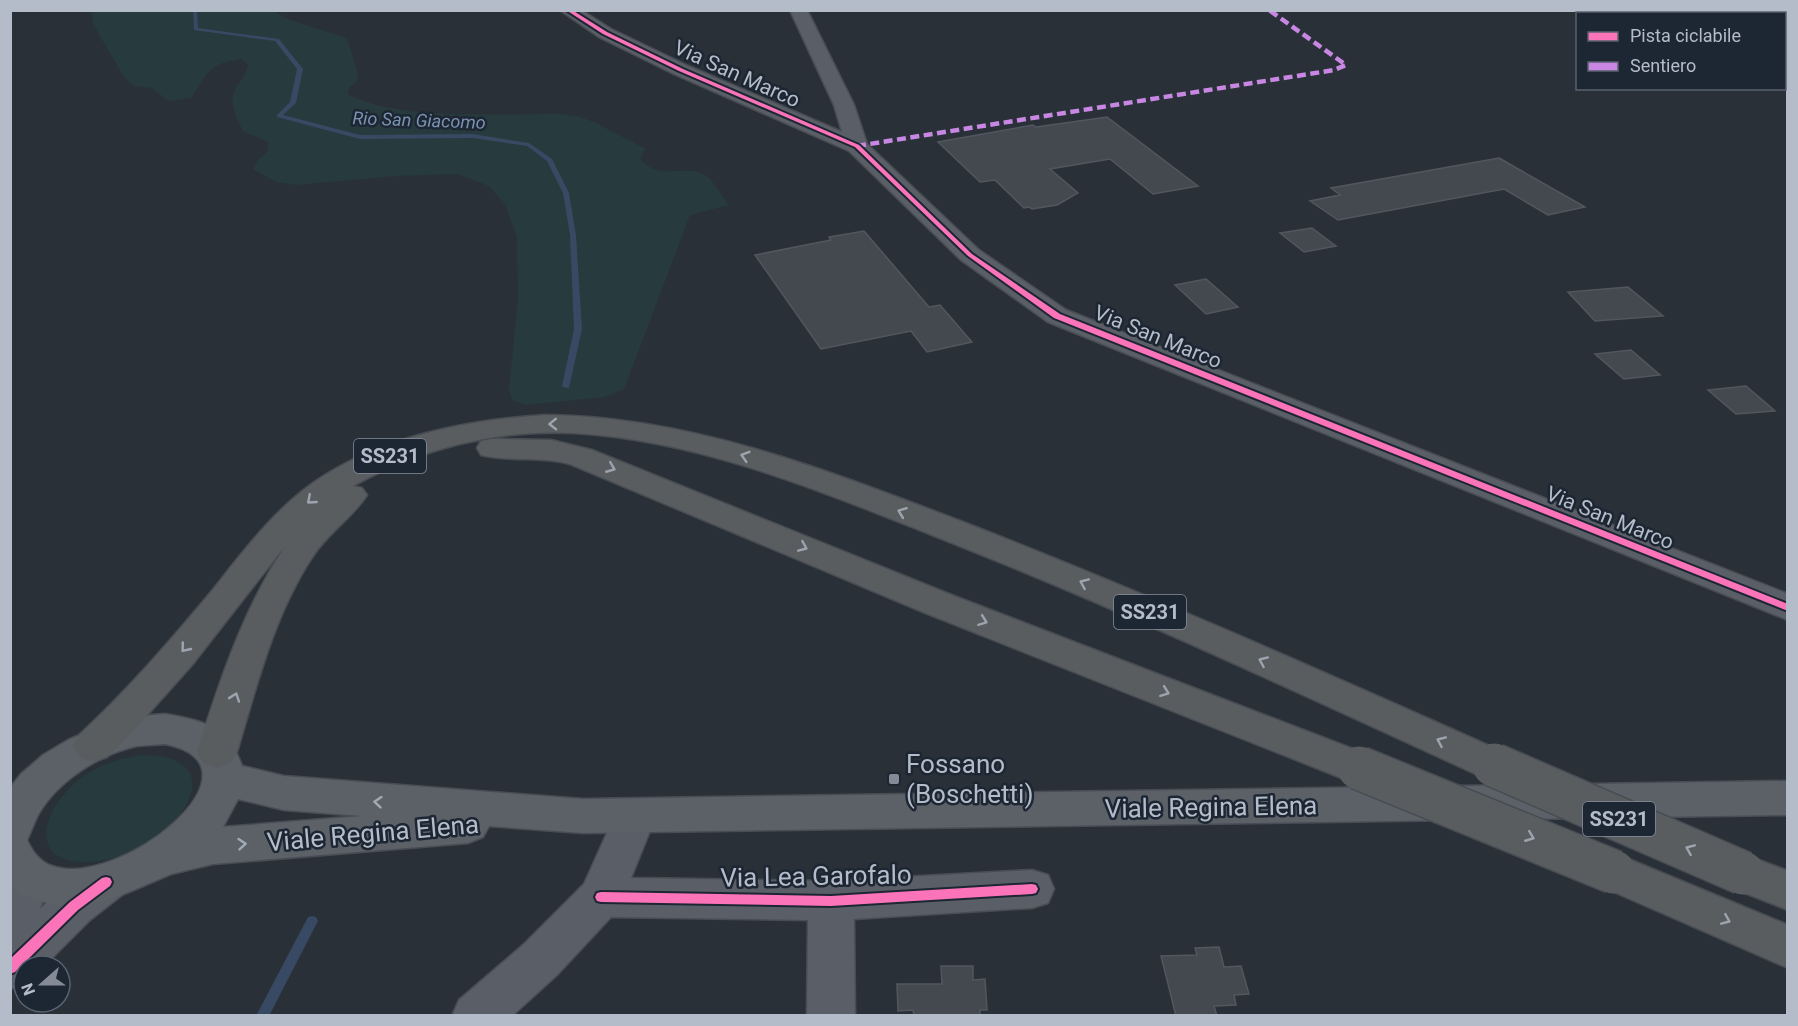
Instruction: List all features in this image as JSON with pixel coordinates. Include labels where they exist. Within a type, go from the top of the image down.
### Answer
[{"type":"highway","name":"SS231","points":[[93,746],[122,720],[172,664],[273,537],[314,496],[398,452],[497,429],[569,424],[658,433],[720,448],[800,473],[1022,557],[1191,629],[1494,765],[1788,891]]},
{"type":"highway","name":"SS231","points":[[221,764],[253,644],[278,585],[311,532],[328,514],[358,490],[407,466],[473,450],[527,447],[550,449],[610,468],[936,603],[1359,768],[1614,872],[1788,947]]},
{"type":"main road","name":"SS231","points":[[10,786],[53,770],[93,746],[118,736],[143,731],[168,730],[189,733],[206,741],[221,764],[219,796],[207,818],[188,838],[164,857],[106,882],[65,886],[45,883],[16,858],[20,807],[37,785],[53,770]]},
{"type":"main road","name":"Viale Regina Elena","points":[[221,764],[248,786],[284,793],[584,816],[1788,798]]},
{"type":"main road","name":"Viale Regina Elena","points":[[164,857],[213,846],[584,816]]},
{"type":"street","points":[[798,10],[843,105],[857,146]]},
{"type":"street","name":"Via San Marco","points":[[561,13],[681,70],[857,146],[970,255],[1058,316],[1788,608]]},
{"type":"street","points":[[476,1016],[540,960],[601,897],[635,816]]},
{"type":"street","points":[[10,928],[16,858]]},
{"type":"street","points":[[10,969],[74,906],[106,882]]},
{"type":"street","name":"Via Lea Garofalo","points":[[601,897],[831,901],[1032,889]]},
{"type":"street","name":"Via Lea Garofalo","points":[[831,901],[831,1016]]},
{"type":"green space","points":[[92,11],[275,11],[298,23],[347,38],[358,74],[357,81],[349,88],[348,94],[370,103],[395,109],[423,112],[482,115],[562,114],[580,117],[646,149],[640,158],[656,170],[701,173],[712,181],[729,205],[690,215],[624,389],[605,397],[525,405],[512,400],[509,389],[518,300],[517,237],[505,204],[489,186],[458,174],[397,176],[296,185],[276,182],[253,169],[258,160],[268,151],[268,142],[243,131],[234,108],[234,91],[248,65],[242,59],[215,67],[191,98],[169,101],[151,88],[134,86],[124,77],[93,24]]},
{"type":"green space","points":[[142,755],[168,758],[184,766],[192,778],[191,792],[185,807],[173,823],[141,848],[116,858],[89,862],[68,860],[54,853],[47,843],[47,830],[51,815],[70,788],[90,772],[104,765]]},
{"type":"building","points":[[1107,117],[1198,186],[1153,194],[1110,159],[1050,169],[1078,193],[1057,205],[1024,208],[995,180],[980,182],[938,142],[1033,125],[1036,127]]},
{"type":"building","points":[[1499,158],[1585,207],[1548,215],[1504,189],[1338,220],[1310,201],[1340,195],[1331,188]]},
{"type":"building","points":[[1312,228],[1336,246],[1304,252],[1280,233]]},
{"type":"building","points":[[864,231],[929,307],[940,305],[972,342],[927,352],[911,331],[821,349],[755,255]]},
{"type":"building","points":[[1206,279],[1238,307],[1206,314],[1175,285]]},
{"type":"building","points":[[1628,287],[1663,316],[1595,321],[1568,292]]},
{"type":"building","points":[[1631,350],[1660,375],[1624,379],[1595,354]]},
{"type":"building","points":[[1746,386],[1775,411],[1736,414],[1708,390]]},
{"type":"building","points":[[1219,947],[1224,967],[1241,966],[1249,994],[1234,995],[1236,1005],[1214,1006],[1217,1016],[1176,1016],[1161,956],[1197,955],[1195,948]]},
{"type":"building","points":[[941,966],[973,966],[973,980],[985,979],[987,1010],[980,1010],[980,1016],[914,1016],[913,1010],[898,1011],[897,984],[942,984]]},
{"type":"waterway","name":"Rio San Giacomo","points":[[195,10],[196,29],[277,40],[300,69],[293,103],[279,116],[360,137],[473,136],[529,145],[550,160],[566,193],[573,235],[578,329],[566,386]]},
{"type":"waterway","name":"Rio San Giacomo","points":[[262,1016],[312,921]]},
{"type":"marked path","points":[[857,146],[1334,70],[1346,65],[1269,10]]},
{"type":"cycle path","points":[[568,10],[605,33],[681,70],[857,146],[970,255],[1057,316],[1788,608]]},
{"type":"cycle path","points":[[10,968],[74,906],[106,882]]},
{"type":"cycle path","points":[[601,897],[831,901],[1032,889]]},
{"type":"place","name":"Fossano (Boschetti)","points":[[894,779]]}]
